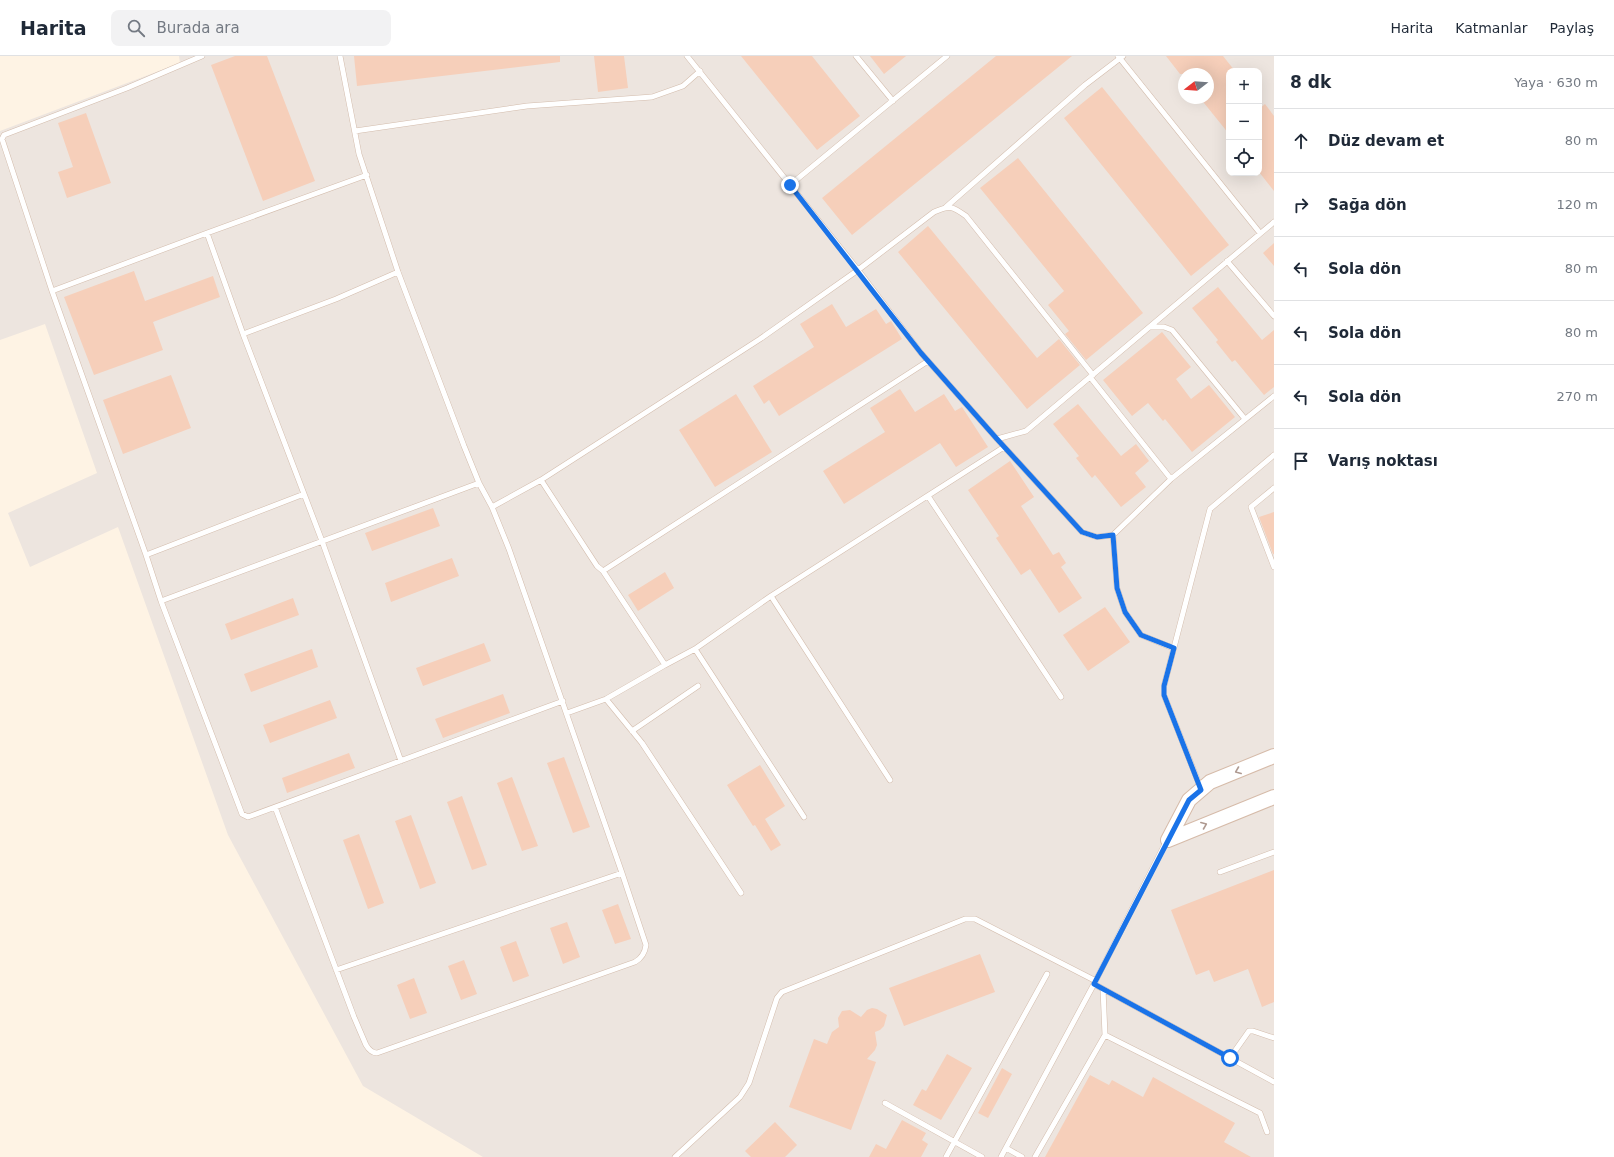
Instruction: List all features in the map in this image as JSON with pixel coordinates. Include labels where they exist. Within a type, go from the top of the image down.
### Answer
[{"type":"street","points":[[1168,840],[1189,800],[1210,782],[1274,756]]},
{"type":"street","points":[[1168,840],[1274,797]]},
{"type":"lane","points":[[202,56],[127,88],[4,136],[2,139],[52,291],[162,601],[242,814],[248,817],[563,701]]},
{"type":"lane","points":[[275,807],[336,970],[366,1045],[371,1052],[377,1053],[638,960],[644,954],[646,945],[622,873],[509,549],[492,507],[479,483],[398,272],[359,154],[340,56]]},
{"type":"lane","points":[[687,56],[858,270],[928,361],[1082,532],[1097,537],[1113,535],[1171,479],[1274,396]]},
{"type":"lane","points":[[856,56],[893,101]]},
{"type":"lane","points":[[790,185],[947,56]]},
{"type":"lane","points":[[492,507],[541,480],[760,339],[858,270],[934,212],[946,207],[1085,85],[1120,57],[1260,233]]},
{"type":"lane","points":[[355,131],[527,106],[652,97],[683,86],[700,71]]},
{"type":"lane","points":[[52,291],[207,232],[367,175]]},
{"type":"lane","points":[[946,207],[954,208],[966,216],[1171,479]]},
{"type":"lane","points":[[997,439],[1026,431],[1274,222]]},
{"type":"lane","points":[[207,232],[243,334],[322,541],[401,761]]},
{"type":"lane","points":[[1227,261],[1274,316]]},
{"type":"lane","points":[[243,334],[336,299],[398,272]]},
{"type":"lane","points":[[1150,327],[1164,327],[1172,330],[1245,419]]},
{"type":"lane","points":[[603,571],[928,361]]},
{"type":"lane","points":[[566,713],[606,699],[695,649],[771,596],[1004,447]]},
{"type":"lane","points":[[1201,790],[1164,695],[1164,686],[1210,509],[1274,455]]},
{"type":"lane","points":[[541,480],[596,566],[603,571],[665,665]]},
{"type":"lane","points":[[162,601],[479,483]]},
{"type":"lane","points":[[1274,488],[1251,507],[1274,568]]},
{"type":"lane","points":[[146,555],[304,494]]},
{"type":"lane","points":[[928,496],[1061,697]]},
{"type":"lane","points":[[1113,535],[1117,588],[1125,612],[1141,635],[1174,648]]},
{"type":"lane","points":[[771,596],[890,780]]},
{"type":"lane","points":[[695,649],[804,817]]},
{"type":"lane","points":[[632,731],[698,686]]},
{"type":"lane","points":[[606,699],[642,743],[741,893]]},
{"type":"lane","points":[[1001,1157],[1095,982],[1168,840]]},
{"type":"lane","points":[[1220,872],[1274,852]]},
{"type":"lane","points":[[336,970],[622,873]]},
{"type":"lane","points":[[675,1157],[740,1097],[749,1083],[777,998],[782,992],[965,919],[975,919],[1095,982],[1103,989],[1274,1082]]},
{"type":"lane","points":[[946,1157],[1047,974]]},
{"type":"lane","points":[[1035,1157],[1105,1035],[1103,989]]},
{"type":"lane","points":[[1230,1058],[1248,1031],[1253,1031],[1274,1038]]},
{"type":"lane","points":[[1105,1035],[1260,1114],[1267,1132]]},
{"type":"lane","points":[[885,1103],[982,1157]]},
{"type":"lane","points":[[1006,1148],[1022,1157]]},
{"type":"shaded area","points":[[179,56],[1274,56],[1274,1157],[483,1157],[363,1086],[228,835],[118,527],[30,567],[8,513],[97,473],[45,324],[0,340],[0,131],[180,63]]},
{"type":"building","points":[[235,56],[267,56],[315,181],[263,201],[211,65]]},
{"type":"building","points":[[354,56],[560,56],[560,62],[357,86]]},
{"type":"building","points":[[594,56],[624,56],[628,88],[598,92]]},
{"type":"building","points":[[741,56],[812,56],[860,116],[817,150]]},
{"type":"building","points":[[870,56],[906,56],[884,74]]},
{"type":"building","points":[[996,56],[1072,56],[852,235],[822,198]]},
{"type":"building","points":[[1166,56],[1223,56],[1233,68],[1226,68],[1226,130],[1205,104],[1214,104],[1214,68],[1178,68],[1178,71]]},
{"type":"building","points":[[1102,87],[1229,245],[1191,276],[1064,118]]},
{"type":"building","points":[[1265,104],[1274,116],[1274,191],[1262,176],[1262,106]]},
{"type":"building","points":[[86,113],[111,183],[67,198],[58,172],[73,167],[58,123]]},
{"type":"building","points":[[1018,158],[1143,313],[1086,360],[1065,334],[1069,331],[1048,305],[1064,291],[980,188]]},
{"type":"building","points":[[928,226],[1037,358],[1059,339],[1080,365],[1027,409],[898,252]]},
{"type":"building","points":[[1274,243],[1274,266],[1263,253]]},
{"type":"building","points":[[134,271],[145,301],[213,276],[220,297],[153,322],[163,350],[94,375],[64,297]]},
{"type":"building","points":[[1218,287],[1262,340],[1274,330],[1274,387],[1264,395],[1235,360],[1232,362],[1216,342],[1218,340],[1192,308]]},
{"type":"building","points":[[832,304],[846,327],[876,309],[886,324],[891,321],[902,339],[779,416],[769,400],[764,404],[753,386],[814,347],[800,324]]},
{"type":"building","points":[[1162,332],[1191,367],[1176,379],[1191,399],[1209,385],[1235,417],[1192,452],[1165,419],[1163,421],[1148,403],[1132,416],[1103,380]]},
{"type":"building","points":[[171,375],[191,428],[123,454],[103,400]]},
{"type":"building","points":[[900,389],[915,412],[944,394],[955,411],[962,407],[988,447],[956,467],[940,443],[844,504],[823,471],[885,432],[870,408]]},
{"type":"building","points":[[736,394],[772,452],[715,487],[679,430]]},
{"type":"building","points":[[1078,404],[1121,456],[1136,444],[1149,461],[1135,473],[1146,487],[1121,507],[1095,475],[1092,478],[1076,458],[1079,456],[1053,424]]},
{"type":"building","points":[[1010,461],[1034,497],[1021,506],[1053,555],[1059,552],[1066,563],[1061,567],[1082,598],[1059,613],[1030,569],[1021,575],[996,538],[999,536],[968,490]]},
{"type":"building","points":[[433,508],[440,526],[372,551],[365,533]]},
{"type":"building","points":[[1274,512],[1274,554],[1273,554],[1259,517]]},
{"type":"building","points":[[452,558],[459,576],[391,602],[385,583]]},
{"type":"building","points":[[665,572],[674,588],[638,611],[628,595]]},
{"type":"building","points":[[293,598],[299,615],[231,640],[225,624]]},
{"type":"building","points":[[1105,607],[1130,642],[1088,671],[1063,635]]},
{"type":"building","points":[[484,643],[491,661],[423,686],[416,668]]},
{"type":"building","points":[[312,649],[318,667],[251,692],[244,674]]},
{"type":"building","points":[[503,694],[510,713],[443,738],[435,719]]},
{"type":"building","points":[[330,700],[337,718],[270,743],[263,725]]},
{"type":"building","points":[[349,753],[355,768],[287,793],[282,778]]},
{"type":"building","points":[[564,757],[590,827],[573,833],[547,763]]},
{"type":"building","points":[[760,765],[785,806],[765,819],[781,845],[771,851],[727,785]]},
{"type":"building","points":[[512,777],[538,846],[522,851],[497,783]]},
{"type":"building","points":[[462,796],[487,865],[472,870],[447,802]]},
{"type":"building","points":[[411,815],[436,883],[420,889],[395,821]]},
{"type":"building","points":[[359,834],[384,903],[368,909],[343,840]]},
{"type":"building","points":[[1274,870],[1274,1002],[1262,1007],[1248,969],[1214,982],[1209,970],[1196,975],[1171,910]]},
{"type":"building","points":[[618,904],[631,939],[615,944],[602,910]]},
{"type":"building","points":[[567,922],[580,957],[563,964],[550,928]]},
{"type":"building","points":[[516,941],[529,976],[513,982],[500,947]]},
{"type":"building","points":[[980,954],[995,992],[904,1026],[889,988]]},
{"type":"building","points":[[464,960],[477,994],[461,1000],[448,966]]},
{"type":"building","points":[[414,978],[427,1013],[410,1019],[397,985]]},
{"type":"building","points":[[872,1008],[877,1009],[887,1015],[884,1026],[875,1032],[877,1045],[875,1050],[867,1059],[876,1062],[851,1130],[789,1107],[814,1039],[827,1044],[832,1032],[839,1027],[838,1018],[842,1011],[850,1010],[861,1017],[867,1010]]},
{"type":"building","points":[[947,1054],[972,1068],[941,1120],[913,1105],[922,1089],[926,1091]]},
{"type":"building","points":[[1002,1068],[1012,1074],[988,1118],[978,1113]]},
{"type":"building","points":[[1090,1075],[1109,1085],[1112,1080],[1143,1097],[1153,1077],[1235,1123],[1224,1142],[1251,1157],[1045,1157]]},
{"type":"building","points":[[902,1120],[926,1133],[922,1140],[928,1144],[921,1157],[869,1157],[876,1144],[886,1149]]},
{"type":"building","points":[[775,1122],[797,1145],[785,1157],[751,1157],[745,1151]]},
{"type":"route","points":[[790,185],[858,270],[921,353],[1082,532],[1097,537],[1113,535],[1117,588],[1125,612],[1141,635],[1174,648],[1164,686],[1164,695],[1201,790],[1189,800],[1094,984],[1230,1058]]}]
